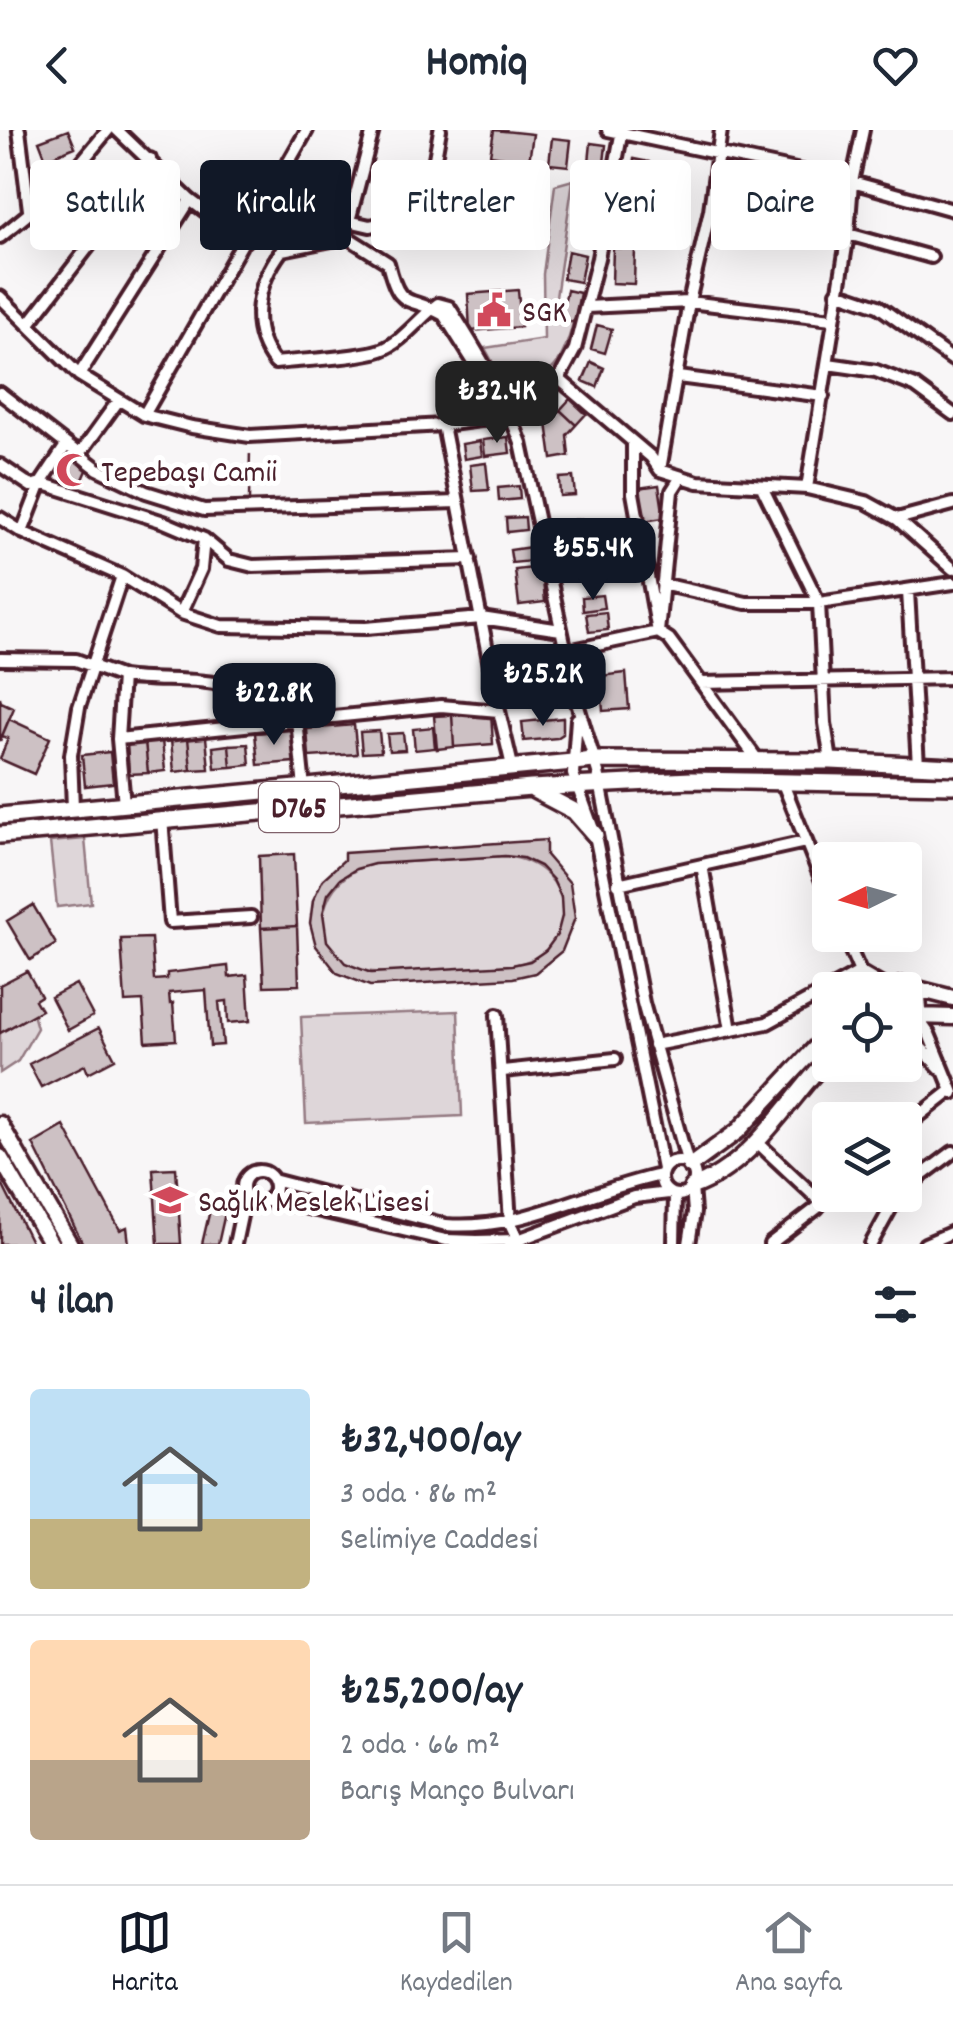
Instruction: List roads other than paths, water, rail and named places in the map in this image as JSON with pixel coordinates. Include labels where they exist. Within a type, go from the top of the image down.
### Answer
[{"type":"highway","name":"D765","points":[[0,816],[594,760],[953,767]]},
{"type":"highway","name":"D765","points":[[0,835],[530,788],[691,780],[953,785]]},
{"type":"highway","points":[[530,788],[574,811],[595,835]]},
{"type":"main road","points":[[922,990],[953,998]]},
{"type":"main road","points":[[922,1018],[953,1017]]},
{"type":"main road","points":[[689,1165],[738,1131],[812,1051]]},
{"type":"main road","points":[[692,1187],[717,1175],[756,1141],[812,1077]]},
{"type":"main road","points":[[0,1124],[70,1244]]},
{"type":"main road","points":[[0,1156],[51,1244]]},
{"type":"street","points":[[19,130],[29,210]]},
{"type":"street","points":[[0,237],[60,188],[108,130]]},
{"type":"street","points":[[117,130],[200,208]]},
{"type":"street","points":[[290,160],[307,130]]},
{"type":"street","points":[[351,213],[372,130]]},
{"type":"street","points":[[351,221],[370,226],[388,222],[428,198],[440,130]]},
{"type":"street","points":[[608,130],[852,182],[953,210]]},
{"type":"street","points":[[660,470],[689,302],[710,210],[721,130]]},
{"type":"street","points":[[850,208],[862,130]]},
{"type":"street","points":[[0,297],[79,375],[144,415],[250,436],[442,425],[511,416],[538,403],[575,349],[622,132]]},
{"type":"street","points":[[28,325],[150,159]]},
{"type":"street","points":[[79,375],[190,200]]},
{"type":"street","points":[[850,235],[931,257]]},
{"type":"street","points":[[432,308],[404,335],[381,350],[275,363],[266,351],[256,307],[264,273],[282,250],[347,237],[388,263],[395,292],[404,300],[432,308],[444,315],[511,416],[521,443],[577,703],[594,760],[654,1046],[695,1177],[689,1244]]},
{"type":"street","points":[[144,415],[239,250]]},
{"type":"street","points":[[807,488],[845,250]]},
{"type":"street","points":[[837,292],[878,306],[953,360]]},
{"type":"street","points":[[586,307],[689,302],[832,319]]},
{"type":"street","points":[[828,364],[876,371],[915,386],[953,414]]},
{"type":"street","points":[[678,377],[823,396]]},
{"type":"street","points":[[558,378],[651,457],[660,470],[698,482],[807,488],[866,502],[897,519],[953,569]]},
{"type":"street","points":[[0,393],[98,469],[146,492],[204,510],[458,502]]},
{"type":"street","points":[[79,455],[118,401]]},
{"type":"street","points":[[442,425],[512,766]]},
{"type":"street","points":[[633,442],[633,492],[658,632]]},
{"type":"street","points":[[22,532],[40,483],[65,446]]},
{"type":"street","points":[[0,465],[31,486],[40,483],[164,522],[204,539],[229,560],[253,566],[470,559]]},
{"type":"street","points":[[658,632],[672,492],[681,477]]},
{"type":"street","points":[[762,487],[819,603],[831,762]]},
{"type":"street","points":[[897,519],[953,504]]},
{"type":"street","points":[[0,518],[22,532],[122,576],[181,613],[220,626],[366,628],[481,618],[561,630]]},
{"type":"street","points":[[181,613],[201,568],[204,539]]},
{"type":"street","points":[[73,808],[71,755],[79,707],[122,576]]},
{"type":"street","points":[[662,584],[746,604],[819,603],[953,584]]},
{"type":"street","points":[[908,591],[918,766]]},
{"type":"street","points":[[568,651],[658,632],[669,639],[760,763]]},
{"type":"street","points":[[0,659],[76,660],[122,677],[206,682],[236,688],[298,720]]},
{"type":"street","points":[[122,677],[118,739],[124,804]]},
{"type":"street","points":[[702,684],[953,678]]},
{"type":"street","points":[[577,703],[573,774],[595,835],[664,1189],[672,1194]]},
{"type":"street","points":[[118,739],[440,706],[499,711]]},
{"type":"street","points":[[298,720],[304,788]]},
{"type":"street","points":[[782,782],[812,859]]},
{"type":"street","points":[[162,818],[170,922],[251,917]]},
{"type":"street","points":[[618,884],[805,842]]},
{"type":"street","points":[[702,865],[731,1030]]},
{"type":"street","points":[[851,952],[860,972]]},
{"type":"street","points":[[654,1046],[767,1023],[812,998]]},
{"type":"street","points":[[498,1015],[510,1222],[519,1242]]},
{"type":"street","points":[[922,1028],[929,1034],[952,1092],[922,1114]]},
{"type":"street","points":[[922,1049],[945,1074]]},
{"type":"street","points":[[503,1071],[615,1059]]},
{"type":"street","points":[[756,1141],[812,1194]]},
{"type":"street","points":[[922,1175],[953,1152]]},
{"type":"street","points":[[234,1244],[246,1196],[243,1184],[250,1173],[264,1172],[273,1180],[446,1224],[474,1227],[510,1222],[662,1172],[675,1161],[689,1165]]},
{"type":"street","points":[[269,1199],[275,1187],[273,1180]]},
{"type":"street","points":[[246,1196],[257,1203],[269,1199],[446,1240],[519,1242],[634,1197],[685,1194],[692,1187]]},
{"type":"street","points":[[672,1194],[674,1244]]},
{"type":"street","points":[[770,1244],[812,1211]]},
{"type":"street","points":[[871,1244],[889,1212]]},
{"type":"street","points":[[693,1226],[702,1244]]},
{"type":"street","points":[[924,1244],[953,1232]]},
{"type":"place","name":"SGK","points":[[494,310]]},
{"type":"place","name":"Tepebaşı Camii","points":[[73,470]]},
{"type":"place","name":"Sağlık Meslek Lisesi","points":[[170,1200]]}]
